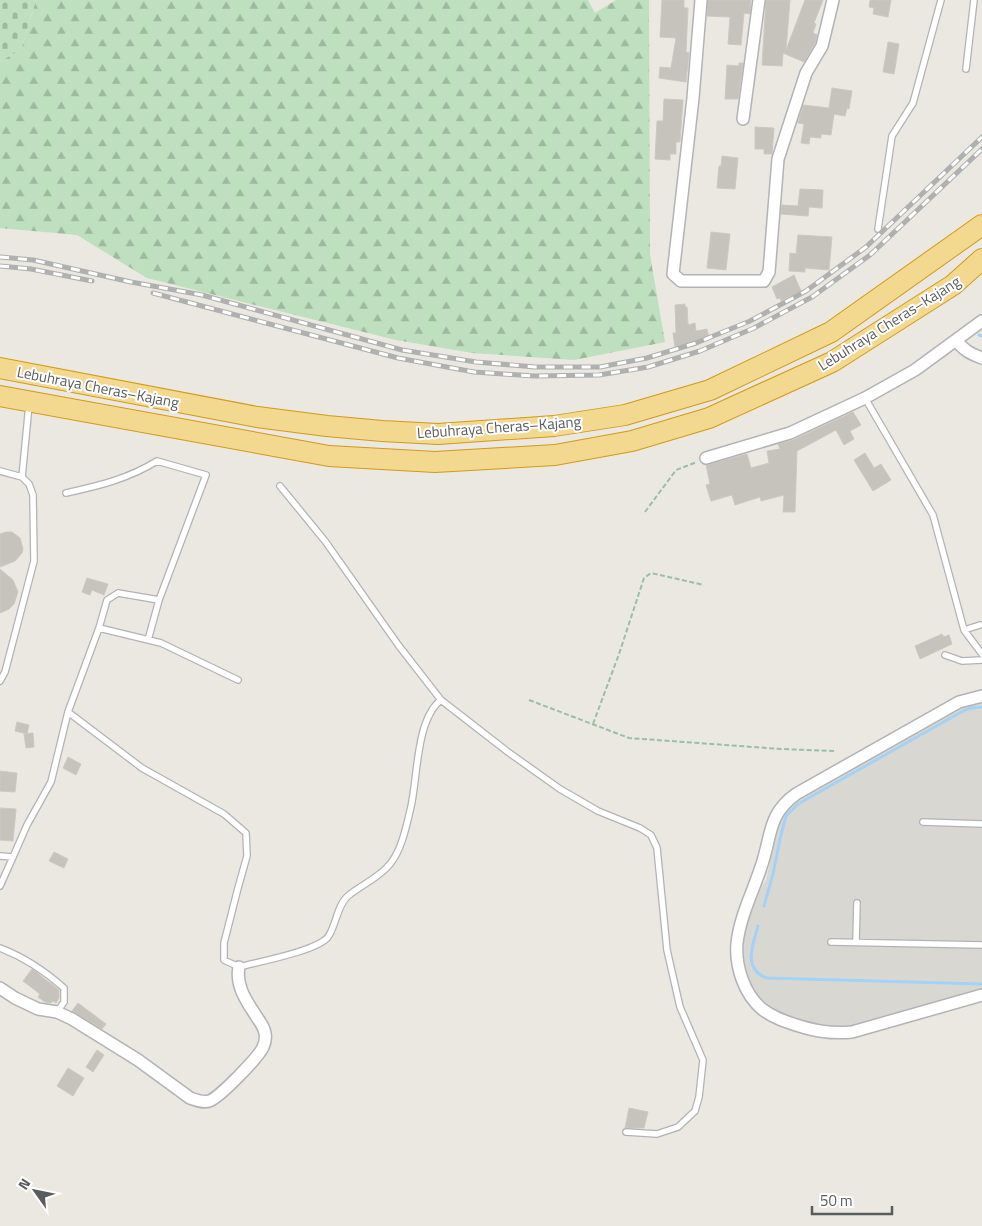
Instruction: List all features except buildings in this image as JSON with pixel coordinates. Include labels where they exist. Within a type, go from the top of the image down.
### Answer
[{"type":"highway","name":"Lebuhraya Cheras–Kajang","points":[[8,366],[83,385],[258,417],[382,431],[438,434],[554,426],[625,415],[710,390],[831,332],[982,225]]},
{"type":"highway","name":"Lebuhraya Cheras–Kajang","points":[[0,396],[329,456],[435,462],[555,456],[632,441],[709,418],[832,362],[953,285],[982,259]]},
{"type":"street","points":[[702,0],[694,98],[673,274],[680,281],[764,281],[769,272],[778,159],[806,73],[822,46],[833,0]]},
{"type":"street","points":[[743,119],[759,0]]},
{"type":"street","points":[[706,458],[790,433],[865,398],[915,370],[982,322]]},
{"type":"street","points":[[956,340],[962,348],[982,358]]},
{"type":"street","points":[[982,696],[959,702],[796,794],[781,806],[771,825],[764,859],[749,898],[740,929],[737,956],[745,986],[761,1008],[781,1020],[817,1032],[839,1034],[852,1032],[982,995]]},
{"type":"street","points":[[0,988],[38,1009],[57,1012],[72,1019],[108,1041],[190,1098],[210,1101],[218,1096],[257,1056],[266,1040],[265,1030],[242,994],[238,984],[237,975],[239,967]]},
{"type":"lane","points":[[878,229],[892,136],[913,103],[942,0]]},
{"type":"lane","points":[[966,70],[974,0]]},
{"type":"lane","points":[[865,398],[933,515],[964,630],[982,654]]},
{"type":"lane","points":[[22,477],[29,401]]},
{"type":"lane","points":[[66,493],[105,485],[138,473],[157,461],[206,475],[159,600],[148,640]]},
{"type":"lane","points":[[0,471],[22,477],[33,495],[34,561],[5,672],[0,681]]},
{"type":"lane","points":[[280,486],[324,541],[440,700],[560,789],[598,811],[640,828],[651,836],[657,848],[667,950],[680,1007],[702,1060],[699,1097],[695,1111],[678,1127],[657,1134],[626,1132]]},
{"type":"lane","points":[[0,886],[27,824],[51,782],[68,712],[99,628],[107,600],[118,593],[159,600]]},
{"type":"lane","points":[[964,630],[980,625]]},
{"type":"lane","points":[[99,628],[161,643],[238,680]]},
{"type":"lane","points":[[945,655],[962,661],[982,660]]},
{"type":"lane","points":[[68,712],[142,768],[224,814],[246,832],[247,856],[224,943],[224,960],[239,967],[308,949],[327,938],[346,898],[390,864],[398,849],[410,811],[421,738],[428,719],[440,700]]},
{"type":"lane","points":[[922,822],[982,824]]},
{"type":"lane","points":[[0,856],[13,856]]},
{"type":"lane","points":[[856,941],[857,903]]},
{"type":"lane","points":[[831,942],[982,945]]},
{"type":"lane","points":[[0,948],[16,954],[34,965],[64,988],[64,1002],[57,1012]]},
{"type":"path","points":[[645,512],[676,470],[706,458]]},
{"type":"path","points":[[592,724],[644,578],[651,574],[704,585]]},
{"type":"path","points":[[529,700],[630,738],[835,751]]},
{"type":"shaded area","points":[[982,702],[982,991],[849,1028],[817,1027],[779,1014],[764,1004],[753,988],[746,971],[743,952],[744,936],[753,902],[766,880],[779,820],[793,801],[963,706]]},
{"type":"green space","points":[[0,0],[36,0],[21,50],[0,61]]},
{"type":"green space","points":[[36,0],[588,0],[595,13],[616,0],[649,0],[650,255],[665,342],[574,360],[472,353],[396,340],[147,278],[77,235],[0,228],[0,61],[21,50]]},
{"type":"waterway","points":[[764,906],[786,816],[797,805],[963,711],[982,707]]},
{"type":"waterway","points":[[758,926],[752,948],[752,962],[754,969],[767,978],[982,984]]},
{"type":"railway","points":[[0,257],[33,260],[131,282],[202,295],[402,350],[476,362],[535,367],[600,367],[647,358],[696,343],[750,321],[806,291],[866,247],[982,137]]},
{"type":"railway","points":[[153,293],[398,358],[474,372],[534,376],[599,375],[648,367],[700,351],[754,328],[812,297],[870,255],[982,149]]},
{"type":"railway","points":[[0,266],[31,269],[92,281]]}]
